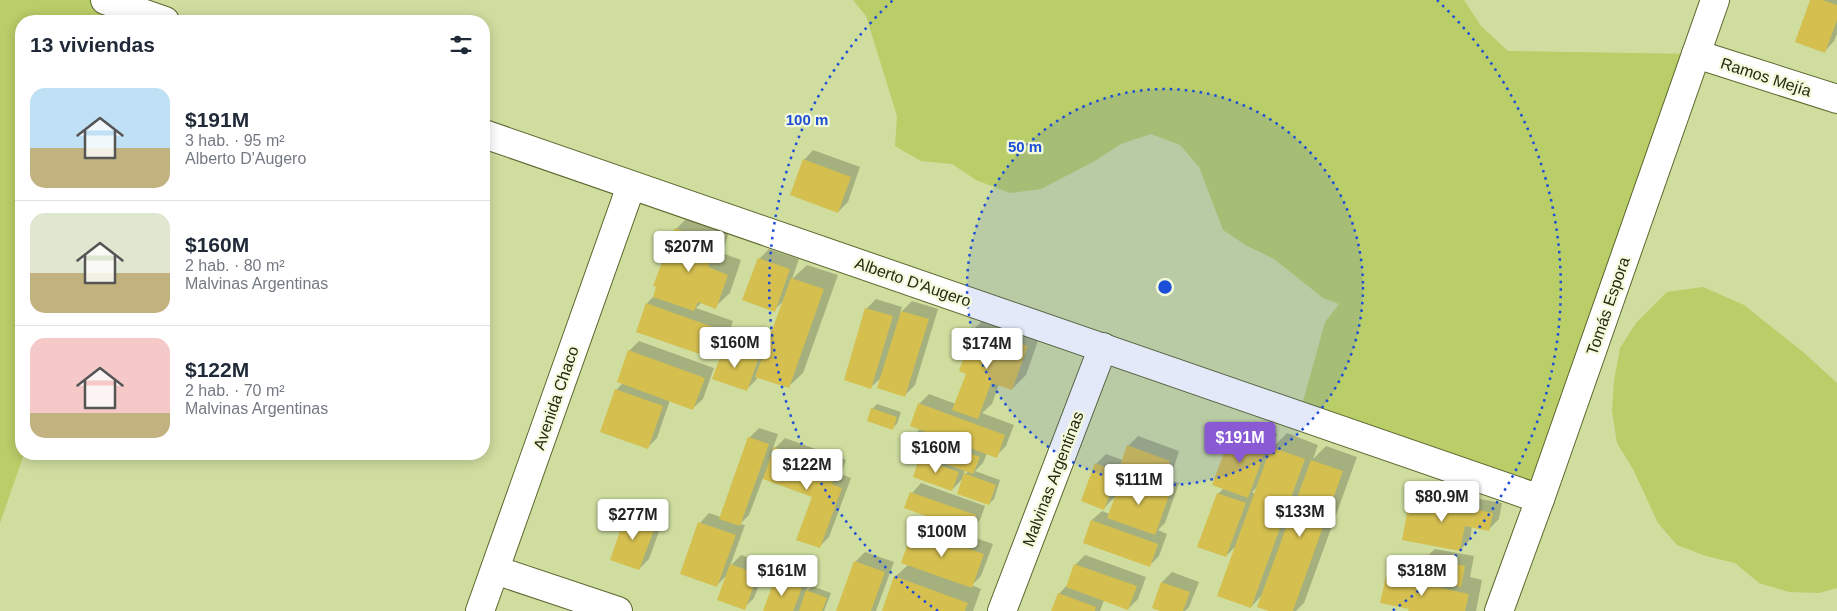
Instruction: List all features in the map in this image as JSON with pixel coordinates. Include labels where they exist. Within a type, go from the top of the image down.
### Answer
[{"type":"main road","points":[[105,0],[148,15]]},
{"type":"main road","name":"Tomás Espora","points":[[1499,611],[1715,0]]},
{"type":"main road","name":"Ramos Mejía","points":[[1696,54],[1837,99]]},
{"type":"main road","name":"Alberto D'Augero","points":[[490,136],[1540,499]]},
{"type":"main road","name":"Avenida Chaco","points":[[480,611],[631,186]]},
{"type":"main road","name":"Malvinas Argentinas","points":[[1002,611],[1103,347]]},
{"type":"main road","points":[[495,570],[618,611]]},
{"type":"green space","points":[[0,0],[105,0],[148,15],[15,15],[15,460],[22,460],[0,523]]},
{"type":"green space","points":[[853,0],[1464,0],[1481,26],[1508,51],[1696,54],[1540,499],[1299,416],[1325,322],[1339,304],[1323,298],[1274,259],[1247,246],[1223,230],[1199,167],[1180,145],[1151,134],[1121,144],[1095,161],[1041,189],[1010,193],[976,180],[952,164],[921,161],[895,146],[897,116],[866,16]]},
{"type":"green space","points":[[1703,287],[1744,305],[1803,352],[1837,383],[1837,588],[1819,593],[1789,592],[1759,583],[1735,563],[1706,556],[1677,545],[1658,523],[1633,469],[1617,443],[1612,411],[1614,381],[1620,348],[1636,323],[1667,292]]},
{"type":"building","points":[[1810,0],[1823,0],[1837,5],[1837,20],[1825,53],[1795,42]]},
{"type":"building","points":[[803,159],[851,177],[838,213],[790,195]]},
{"type":"building","points":[[675,228],[717,244],[708,267],[728,275],[716,309],[698,302],[694,311],[653,297],[656,287],[653,286]]},
{"type":"building","points":[[758,258],[790,269],[775,312],[742,300]]},
{"type":"building","points":[[791,278],[824,289],[789,388],[755,377]]},
{"type":"building","points":[[646,303],[724,331],[714,359],[636,332]]},
{"type":"building","points":[[865,308],[893,316],[871,389],[844,380]]},
{"type":"building","points":[[901,311],[929,319],[905,397],[877,388]]},
{"type":"building","points":[[974,328],[1028,346],[1012,390],[991,383],[978,419],[952,410],[966,374],[959,371]]},
{"type":"building","points":[[724,347],[758,360],[747,391],[712,379]]},
{"type":"building","points":[[628,350],[705,378],[693,410],[617,382]]},
{"type":"building","points":[[615,389],[663,406],[648,449],[600,432]]},
{"type":"building","points":[[918,403],[1005,435],[997,458],[910,426]]},
{"type":"building","points":[[871,408],[897,417],[893,430],[867,421]]},
{"type":"building","points":[[1232,431],[1268,443],[1248,498],[1212,485]]},
{"type":"building","points":[[914,433],[980,457],[973,474],[908,450]]},
{"type":"building","points":[[748,437],[769,444],[740,526],[719,519]]},
{"type":"building","points":[[1127,445],[1170,461],[1163,481],[1120,466]]},
{"type":"building","points":[[774,447],[837,470],[832,484],[842,488],[820,548],[796,540],[812,497],[763,479]]},
{"type":"building","points":[[1271,447],[1305,459],[1251,608],[1217,596]]},
{"type":"building","points":[[919,458],[959,472],[952,491],[913,477]]},
{"type":"building","points":[[1311,460],[1343,471],[1293,611],[1269,611],[1257,607]]},
{"type":"building","points":[[1095,463],[1118,472],[1104,510],[1081,501]]},
{"type":"building","points":[[964,473],[996,485],[989,505],[957,494]]},
{"type":"building","points":[[1123,476],[1170,493],[1155,535],[1107,518]]},
{"type":"building","points":[[910,492],[976,515],[970,532],[904,508]]},
{"type":"building","points":[[1217,493],[1246,503],[1226,557],[1197,547]]},
{"type":"building","points":[[1410,497],[1493,513],[1489,531],[1465,526],[1460,551],[1402,540]]},
{"type":"building","points":[[627,511],[657,522],[639,570],[610,560]]},
{"type":"building","points":[[1091,520],[1158,544],[1150,567],[1083,543]]},
{"type":"building","points":[[698,522],[736,535],[717,587],[680,574]]},
{"type":"building","points":[[913,529],[984,554],[972,588],[901,563]]},
{"type":"building","points":[[1424,558],[1465,566],[1461,587],[1420,579]]},
{"type":"building","points":[[854,561],[885,572],[871,611],[836,611]]},
{"type":"building","points":[[730,564],[758,574],[745,610],[717,600]]},
{"type":"building","points":[[1074,564],[1137,586],[1128,610],[1066,587]]},
{"type":"building","points":[[894,576],[968,603],[965,611],[882,611]]},
{"type":"building","points":[[1386,576],[1469,594],[1465,611],[1408,611],[1409,609],[1380,603]]},
{"type":"building","points":[[775,578],[802,588],[793,611],[763,611]]},
{"type":"building","points":[[1161,582],[1190,592],[1183,611],[1160,611],[1152,608]]},
{"type":"building","points":[[806,590],[827,598],[822,611],[799,611]]},
{"type":"building","points":[[1058,593],[1096,607],[1095,611],[1051,611]]}]
